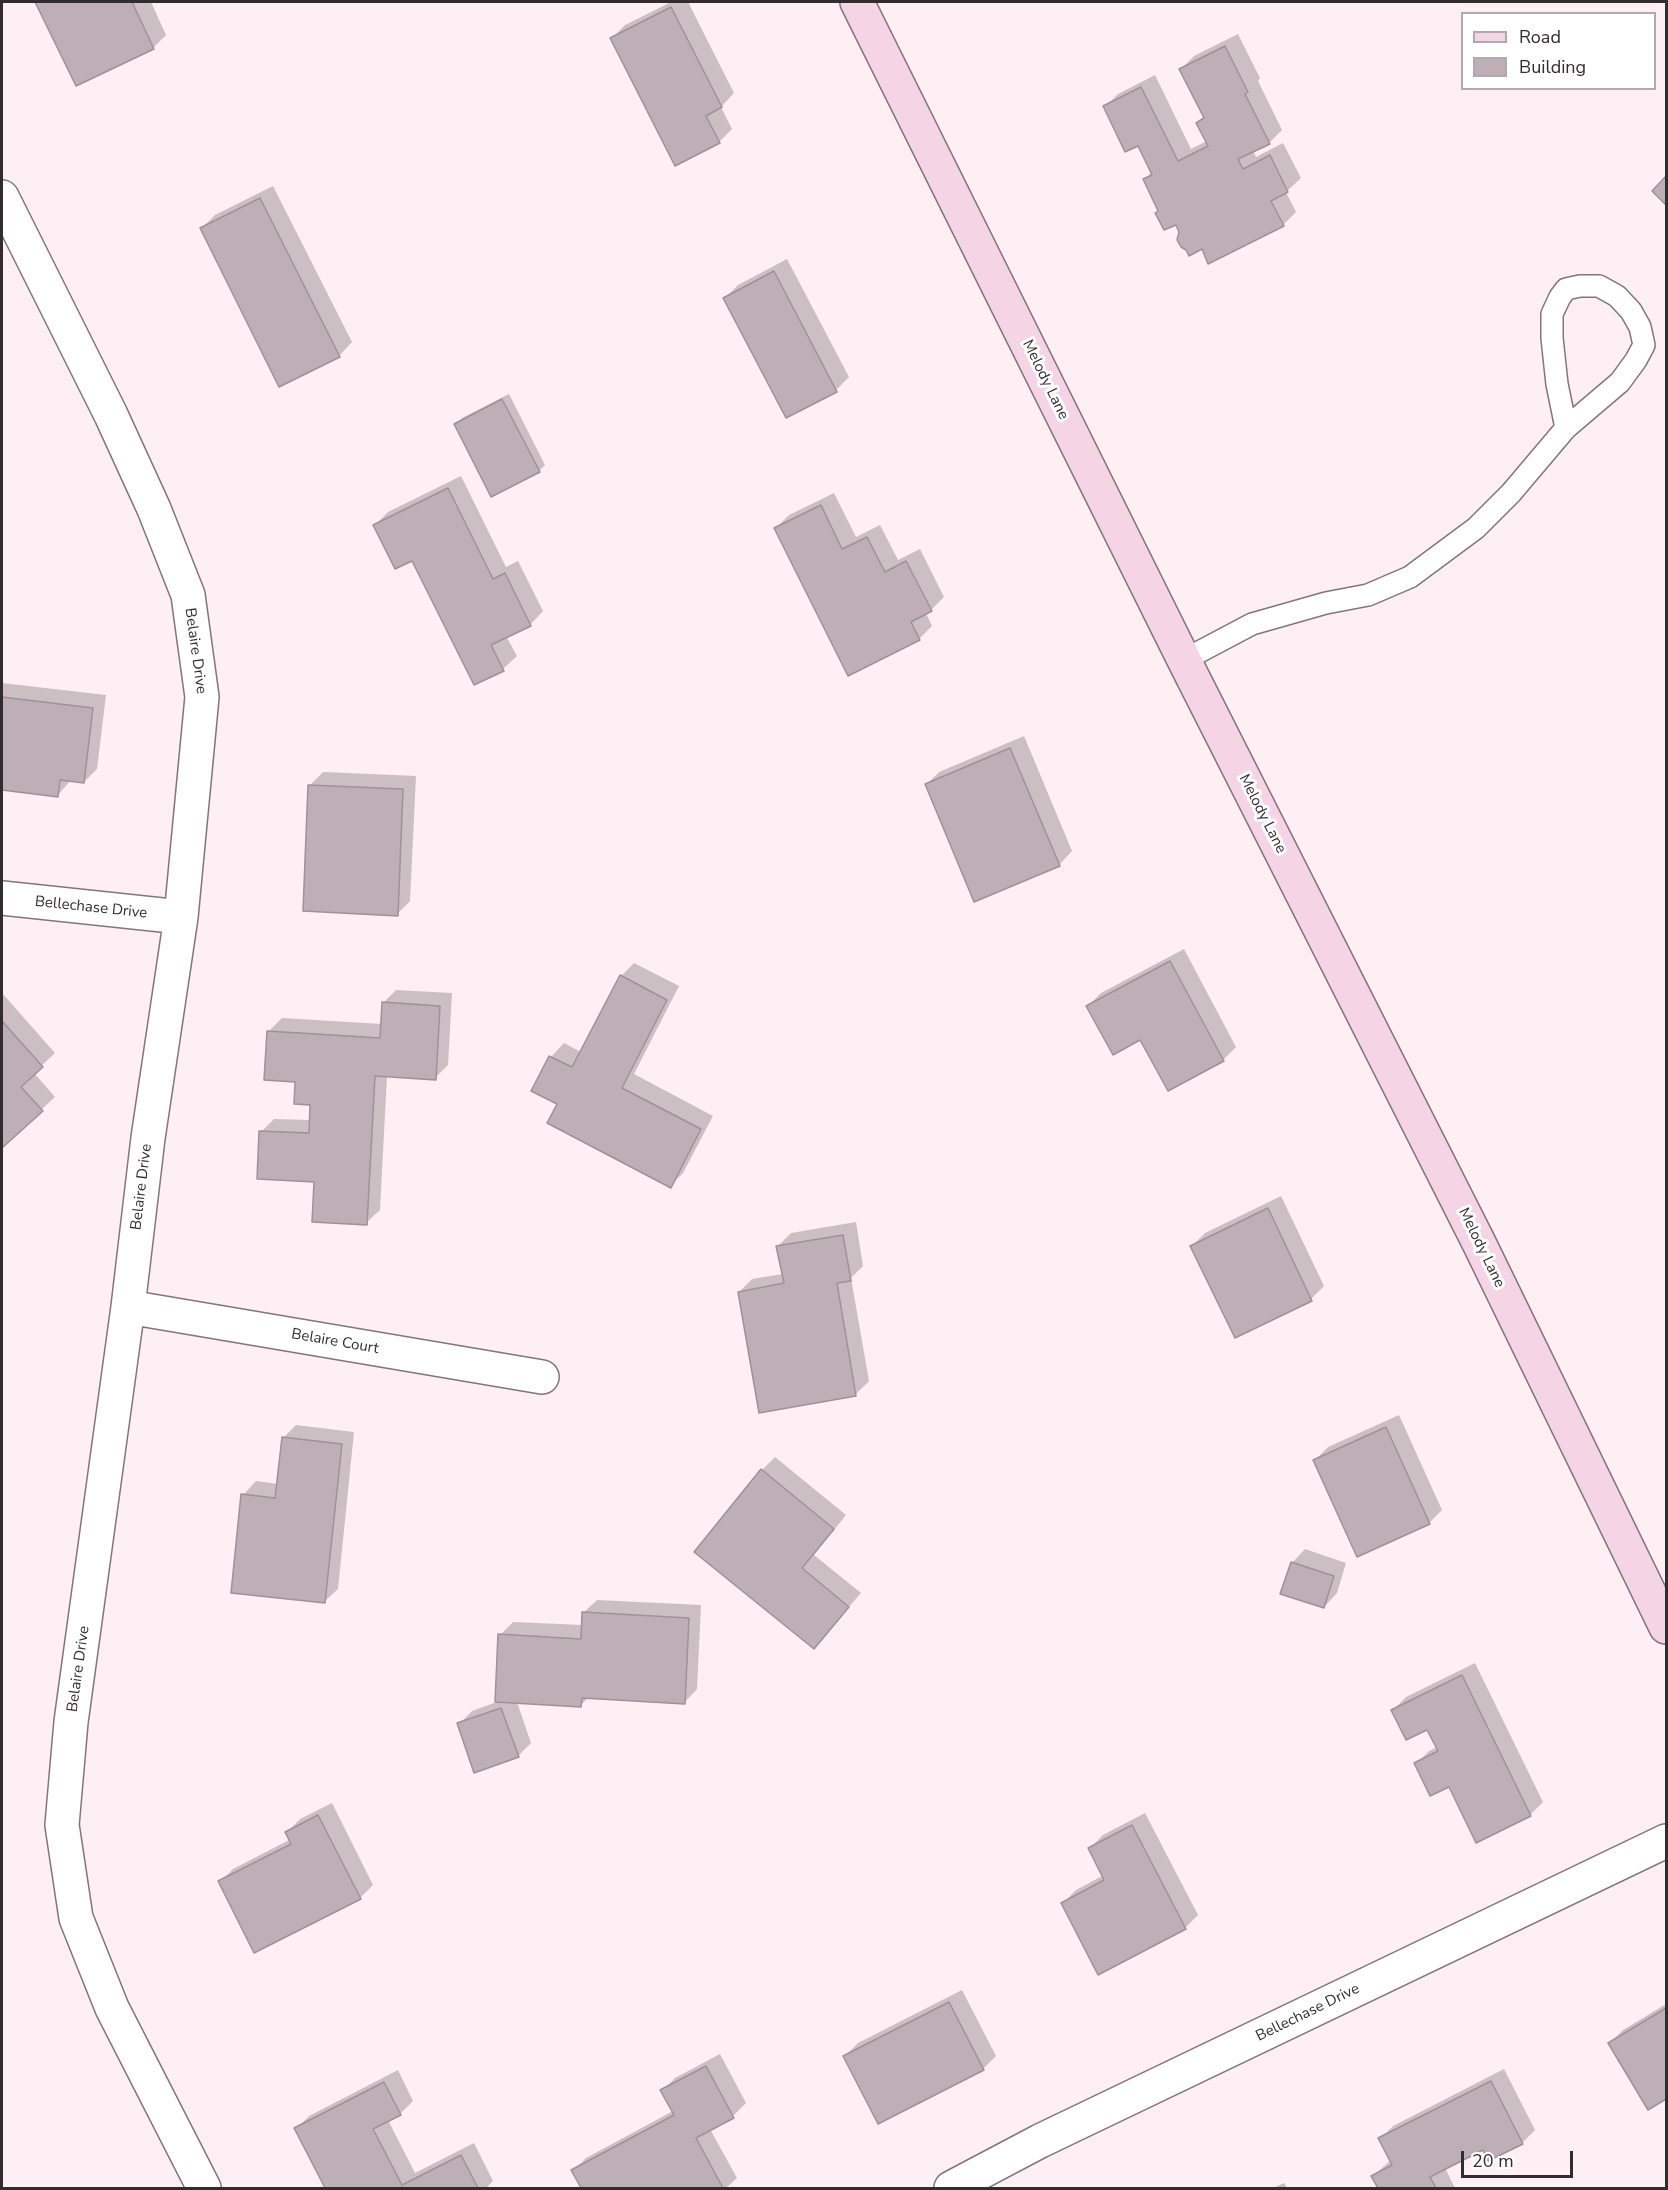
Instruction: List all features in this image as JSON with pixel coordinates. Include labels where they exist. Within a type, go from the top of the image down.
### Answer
[{"type":"street","name":"Melody Lane","points":[[857,2],[1184,660],[1479,1243],[1666,1628]]},
{"type":"street","name":"Belaire Drive","points":[[2,197],[111,415],[154,509],[188,595],[202,697],[181,917],[148,1138],[128,1307],[71,1722],[62,1825],[75,1918],[112,2008],[204,2188]]},
{"type":"street","name":"Bellechase Drive","points":[[2,898],[181,917]]},
{"type":"street","name":"Belaire Court","points":[[128,1307],[542,1377]]},
{"type":"street","name":"Bellechase Drive","points":[[951,2188],[1040,2141],[1666,1841]]},
{"type":"lane","points":[[1184,660],[1252,624],[1326,603],[1368,595],[1410,577],[1476,528],[1511,493],[1566,428],[1620,382],[1644,345],[1640,327],[1631,311],[1617,296],[1599,286],[1581,286],[1566,290],[1552,314],[1552,338],[1560,402],[1566,428]]},
{"type":"building","points":[[35,2],[132,2],[154,49],[76,86]]},
{"type":"building","points":[[671,7],[722,107],[706,116],[720,143],[675,166],[610,38]]},
{"type":"building","points":[[1225,46],[1248,92],[1245,94],[1270,144],[1238,159],[1243,169],[1270,155],[1288,192],[1271,201],[1284,226],[1208,264],[1202,249],[1189,256],[1181,247],[1177,240],[1179,232],[1176,225],[1164,230],[1155,213],[1158,211],[1143,179],[1152,175],[1138,146],[1125,152],[1103,106],[1141,87],[1178,161],[1208,146],[1196,123],[1204,118],[1179,69]]},
{"type":"building","points":[[1666,176],[1666,205],[1652,191]]},
{"type":"building","points":[[260,198],[340,357],[279,387],[200,228]]},
{"type":"building","points":[[774,271],[837,392],[786,418],[723,298]]},
{"type":"building","points":[[502,399],[540,472],[491,497],[454,424]]},
{"type":"building","points":[[448,488],[493,579],[505,573],[531,626],[491,645],[504,671],[474,685],[412,561],[395,569],[373,525]]},
{"type":"building","points":[[821,505],[842,549],[867,537],[885,572],[906,561],[932,611],[911,622],[920,640],[848,676],[774,528]]},
{"type":"building","points":[[2,697],[93,708],[84,783],[60,780],[58,797],[2,790]]},
{"type":"building","points":[[1010,748],[1060,866],[974,902],[925,784]]},
{"type":"building","points":[[308,785],[403,789],[398,916],[303,911]]},
{"type":"building","points":[[1170,961],[1224,1061],[1168,1091],[1140,1040],[1113,1055],[1086,1006]]},
{"type":"building","points":[[620,975],[667,1000],[622,1088],[701,1129],[671,1188],[547,1123],[557,1104],[531,1091],[549,1056],[572,1067]]},
{"type":"building","points":[[382,1002],[440,1006],[436,1080],[375,1076],[367,1225],[312,1222],[314,1182],[257,1179],[259,1131],[309,1133],[310,1105],[294,1104],[295,1082],[264,1080],[267,1031],[380,1038]]},
{"type":"building","points":[[2,1021],[43,1067],[21,1087],[43,1111],[2,1148]]},
{"type":"building","points":[[1268,1208],[1312,1301],[1235,1338],[1190,1246]]},
{"type":"building","points":[[843,1235],[851,1281],[837,1283],[856,1396],[759,1413],[738,1292],[784,1283],[776,1246]]},
{"type":"building","points":[[1386,1427],[1430,1524],[1357,1557],[1313,1460]]},
{"type":"building","points":[[282,1437],[342,1444],[325,1603],[231,1593],[241,1494],[275,1498]]},
{"type":"building","points":[[761,1469],[834,1529],[802,1568],[849,1607],[814,1649],[694,1552]]},
{"type":"building","points":[[1291,1562],[1334,1576],[1324,1608],[1280,1594]]},
{"type":"building","points":[[582,1612],[689,1618],[685,1704],[582,1698],[581,1707],[495,1702],[498,1634],[581,1639]]},
{"type":"building","points":[[1462,1675],[1531,1816],[1476,1843],[1449,1787],[1430,1796],[1414,1763],[1438,1751],[1427,1730],[1406,1740],[1391,1710]]},
{"type":"building","points":[[501,1708],[519,1757],[474,1773],[457,1723]]},
{"type":"building","points":[[318,1815],[361,1899],[254,1953],[218,1881],[291,1844],[285,1832]]},
{"type":"building","points":[[1132,1825],[1186,1929],[1098,1975],[1061,1903],[1104,1880],[1088,1848]]},
{"type":"building","points":[[949,2002],[984,2070],[878,2124],[843,2056]]},
{"type":"building","points":[[1666,2008],[1666,2099],[1648,2110],[1608,2043]]},
{"type":"building","points":[[706,2066],[734,2118],[696,2138],[723,2188],[581,2188],[571,2170],[674,2115],[660,2090]]},
{"type":"building","points":[[1491,2081],[1523,2144],[1488,2161],[1483,2150],[1430,2177],[1436,2188],[1378,2188],[1371,2176],[1392,2165],[1378,2138]]},
{"type":"building","points":[[384,2082],[401,2115],[373,2129],[402,2185],[461,2155],[478,2188],[325,2188],[294,2128]]}]
